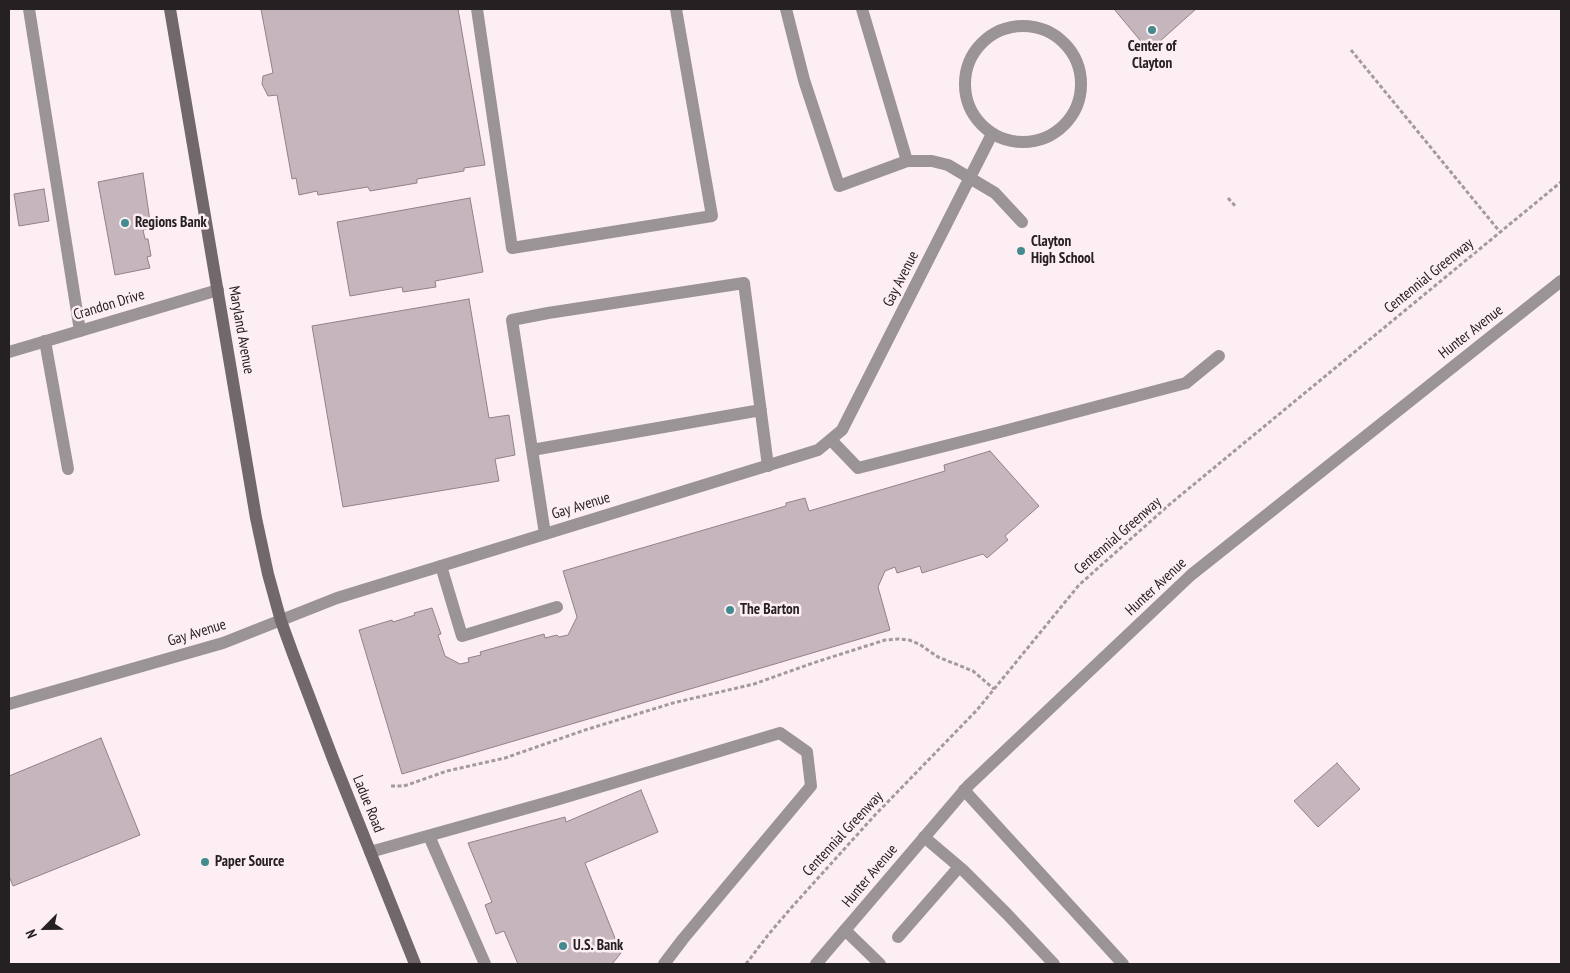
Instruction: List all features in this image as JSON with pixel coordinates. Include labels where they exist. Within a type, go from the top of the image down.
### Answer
[{"type":"main road","name":"Maryland Avenue","points":[[170,9],[260,537],[281,621],[293,654]]},
{"type":"main road","name":"Ladue Road","points":[[293,654],[415,964]]},
{"type":"street","points":[[29,9],[80,331]]},
{"type":"street","points":[[477,9],[512,248],[712,216],[676,9]]},
{"type":"street","points":[[786,9],[804,80],[839,186],[907,161],[932,161],[948,165],[995,193],[1022,222]]},
{"type":"street","points":[[862,9],[907,161]]},
{"type":"street","points":[[1016,25],[1036,26],[1062,40],[1075,56],[1080,67],[1082,87],[1078,105],[1067,123],[1051,135],[1039,140],[1019,143],[992,134],[977,120],[965,96],[964,76],[973,52],[987,37],[996,31],[1016,25]]},
{"type":"street","name":"Gay Avenue","points":[[9,704],[223,643],[338,598],[818,450],[842,430],[992,134]]},
{"type":"street","name":"Hunter Avenue","points":[[816,964],[964,790],[1191,575],[1561,281]]},
{"type":"street","points":[[545,534],[512,320],[744,283],[768,466]]},
{"type":"street","name":"Crandon Drive","points":[[9,352],[218,290]]},
{"type":"street","points":[[45,341],[68,469]]},
{"type":"street","points":[[831,440],[858,468],[1186,383],[1219,356]]},
{"type":"street","points":[[532,450],[761,410]]},
{"type":"street","points":[[441,566],[462,636],[557,607]]},
{"type":"street","points":[[370,852],[556,800],[780,733],[807,752],[811,786],[689,931],[664,964]]},
{"type":"street","points":[[964,790],[1123,964]]},
{"type":"street","points":[[429,836],[485,964]]},
{"type":"street","points":[[924,837],[959,867],[1054,964]]},
{"type":"street","points":[[898,937],[959,867]]},
{"type":"street","points":[[845,930],[880,964]]},
{"type":"path","points":[[1351,50],[1500,232]]},
{"type":"path","name":"Centennial Greenway","points":[[746,964],[791,908],[876,815],[977,710],[1079,585],[1170,504],[1561,182]]},
{"type":"path","points":[[1228,198],[1236,208]]},
{"type":"path","points":[[391,786],[404,786],[447,771],[505,758],[585,730],[673,703],[754,684],[885,640],[909,640],[919,644],[950,662],[973,671],[994,689]]},
{"type":"building","points":[[261,9],[458,9],[485,165],[464,168],[464,171],[417,179],[417,183],[370,191],[368,187],[318,195],[317,191],[299,195],[296,178],[292,179],[277,95],[268,96],[262,84],[263,76],[273,73]]},
{"type":"building","name":"Center of Clayton","points":[[1114,9],[1196,9],[1149,51]]},
{"type":"building","points":[[143,173],[151,228],[143,230],[145,239],[148,239],[151,256],[147,257],[150,268],[115,275],[98,182]]},
{"type":"building","points":[[44,189],[49,221],[19,226],[14,194]]},
{"type":"building","points":[[470,198],[483,272],[435,281],[436,287],[403,292],[402,287],[350,296],[337,222]]},
{"type":"building","points":[[469,299],[489,418],[509,415],[515,455],[495,459],[499,481],[343,507],[312,326]]},
{"type":"building","name":"The Barton","points":[[990,451],[1039,506],[1005,536],[1008,540],[987,558],[983,554],[922,573],[920,566],[897,573],[895,567],[885,571],[878,587],[890,630],[402,774],[359,630],[392,620],[393,622],[432,608],[441,634],[438,635],[445,656],[460,664],[469,662],[468,658],[481,655],[480,652],[544,634],[545,638],[568,635],[577,617],[563,571],[786,506],[786,503],[805,498],[809,511],[945,471],[944,465]]},
{"type":"building","points":[[101,738],[140,835],[13,886],[9,876],[9,776]]},
{"type":"building","points":[[1337,763],[1360,789],[1318,827],[1294,801]]},
{"type":"building","points":[[641,790],[658,832],[585,863],[621,953],[612,964],[518,964],[504,931],[496,934],[485,905],[492,902],[468,843],[565,817],[566,822]]},
{"type":"place","name":"Center of Clayton","points":[[1152,30]]},
{"type":"place","name":"Regions Bank","points":[[125,223]]},
{"type":"place","name":"Clayton High School","points":[[1021,251]]},
{"type":"place","name":"The Barton","points":[[730,610]]},
{"type":"place","name":"Paper Source","points":[[205,862]]},
{"type":"place","name":"U.S. Bank","points":[[563,946]]}]
